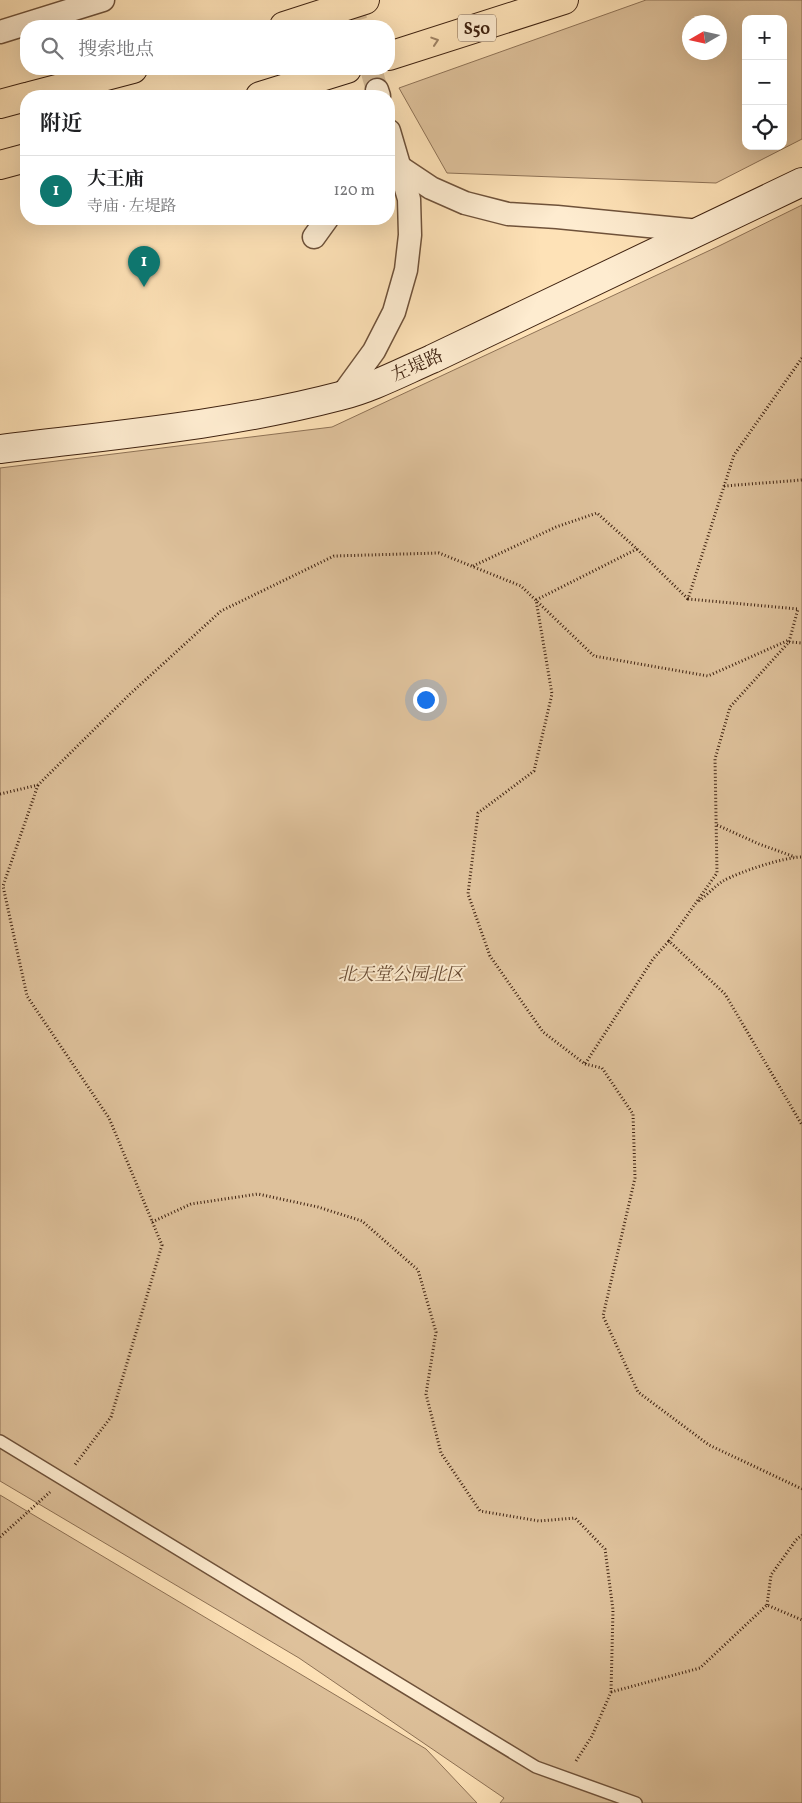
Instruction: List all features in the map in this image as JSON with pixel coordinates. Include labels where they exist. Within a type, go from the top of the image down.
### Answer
[{"type":"highway","points":[[302,20],[364,0]]},
{"type":"highway","name":"S50","points":[[395,54],[564,0]]},
{"type":"highway","points":[[53,90],[110,75]]},
{"type":"highway","points":[[279,90],[328,75]]},
{"type":"highway","points":[[0,104],[20,99]]},
{"type":"highway","points":[[0,165],[20,160]]},
{"type":"main road","name":"左堤路","points":[[0,449],[177,427],[260,414],[342,396],[376,384],[432,359],[802,182]]},
{"type":"street","points":[[39,20],[103,0]]},
{"type":"street","points":[[0,32],[20,26]]},
{"type":"street","points":[[395,168],[430,188],[465,204],[508,214],[698,231]]},
{"type":"street","points":[[342,396],[378,344],[394,312],[406,270],[410,235],[409,200],[395,169]]},
{"type":"street","points":[[314,237],[323,225]]},
{"type":"lane","points":[[0,1441],[536,1767],[636,1803]]},
{"type":"path","points":[[688,600],[734,455],[802,358]]},
{"type":"path","points":[[724,486],[802,480]]},
{"type":"path","points":[[472,566],[556,527],[597,513],[688,600],[798,609],[789,641],[730,707],[715,759],[717,873],[669,941],[653,959],[585,1064]]},
{"type":"path","points":[[536,600],[637,550]]},
{"type":"path","points":[[0,1537],[64,1480],[111,1417],[162,1245],[109,1118],[27,996],[3,886],[38,785],[130,694],[221,610],[334,556],[439,552],[521,586],[594,656],[708,676],[789,641],[802,643]]},
{"type":"path","points":[[536,600],[552,694],[534,772],[478,813],[468,894],[490,956],[543,1032],[585,1064],[602,1068],[633,1114],[635,1178],[603,1316],[638,1392],[709,1445],[802,1489]]},
{"type":"path","points":[[0,794],[38,785]]},
{"type":"path","points":[[717,825],[794,857]]},
{"type":"path","points":[[694,905],[723,882],[755,869],[794,857],[802,857]]},
{"type":"path","points":[[669,941],[725,994],[802,1125]]},
{"type":"path","points":[[152,1222],[191,1204],[258,1194],[318,1207],[362,1221],[418,1270],[436,1332],[426,1394],[441,1453],[480,1511],[539,1522],[576,1518],[605,1549],[613,1610],[611,1692],[592,1736],[565,1777]]},
{"type":"path","points":[[611,1692],[700,1668],[767,1605],[771,1575],[796,1540],[802,1536]]},
{"type":"path","points":[[767,1605],[802,1620]]},
{"type":"green space","points":[[646,0],[802,0],[802,139],[787,147],[787,15],[742,15],[742,150],[780,150],[716,183],[447,173],[399,88]]},
{"type":"green space","name":"北天堂公园北区","points":[[802,205],[802,1803],[500,1803],[504,1798],[299,1658],[0,1481],[0,468],[332,427],[719,246]]},
{"type":"green space","points":[[0,1495],[426,1749],[477,1803],[0,1803]]},
{"type":"tunnel","points":[[350,0],[356,20]]},
{"type":"tunnel","points":[[373,75],[377,90]]},
{"type":"place","name":"大王庙","points":[[144,287]]}]
